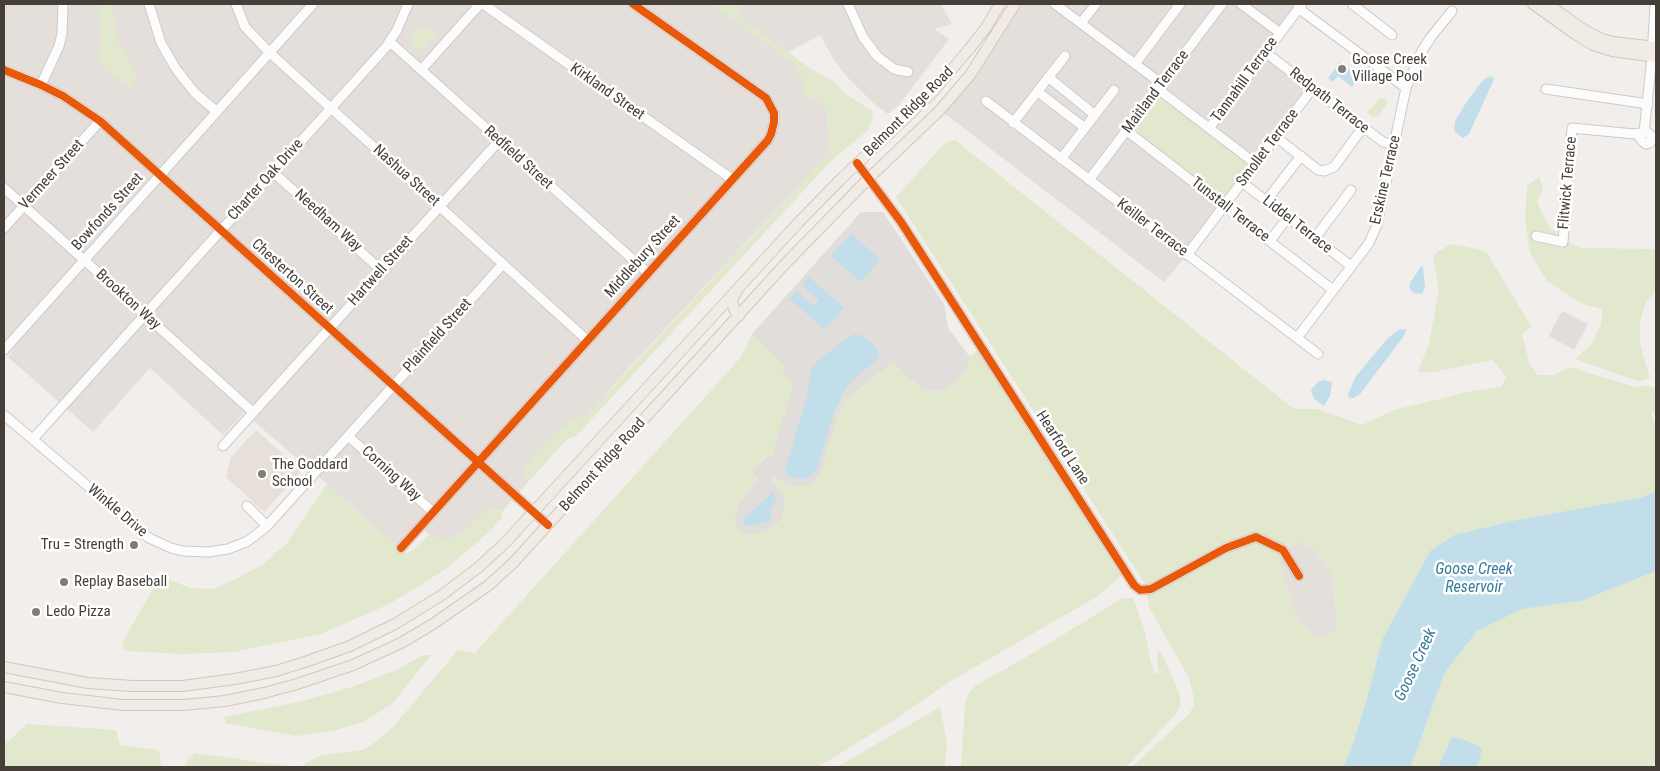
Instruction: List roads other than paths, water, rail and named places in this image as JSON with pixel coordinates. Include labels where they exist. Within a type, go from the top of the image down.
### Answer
[{"type":"main road","name":"Belmont Ridge Road","points":[[4,667],[88,683],[133,686],[182,686],[235,679],[305,662],[371,636],[442,595],[479,567],[534,512],[804,217],[857,163],[932,93],[985,29],[1000,4]]},
{"type":"main road","name":"Belmont Ridge Road","points":[[4,687],[72,700],[141,706],[184,705],[225,701],[297,684],[354,665],[434,624],[489,585],[513,563],[785,264],[869,178],[927,124],[970,75],[1015,4]]},
{"type":"main road","points":[[1533,4],[1593,45],[1612,52],[1654,52]]},
{"type":"main road","points":[[1548,4],[1581,28],[1602,39],[1654,52]]},
{"type":"main road","points":[[739,316],[734,309],[732,300],[740,285]]},
{"type":"street","points":[[41,85],[59,46],[64,23],[63,4]]},
{"type":"street","points":[[149,4],[161,43],[176,69],[195,93],[217,112]]},
{"type":"street","name":"Nashua Street","points":[[236,4],[245,27],[270,53],[587,340]]},
{"type":"street","name":"Bowfonds Street","points":[[4,350],[313,4]]},
{"type":"street","name":"Charter Oak Drive","points":[[33,439],[390,42],[408,4]]},
{"type":"street","points":[[421,70],[481,4]]},
{"type":"street","name":"Kirkland Street","points":[[481,4],[732,180]]},
{"type":"street","name":"Middlebury Street","points":[[401,548],[732,180],[771,134],[774,117],[771,105],[763,96],[633,4]]},
{"type":"street","points":[[848,4],[863,37],[877,56],[894,69],[908,72]]},
{"type":"street","points":[[1055,4],[1135,64],[1160,87],[1256,164]]},
{"type":"street","points":[[1081,23],[1096,4]]},
{"type":"street","points":[[1135,64],[1180,4]]},
{"type":"street","name":"Maitland Terrace","points":[[1089,180],[1222,4]]},
{"type":"street","points":[[1242,4],[1279,32]]},
{"type":"street","points":[[1352,4],[1392,35]]},
{"type":"street","points":[[1647,135],[1648,104],[1654,52],[1655,4]]},
{"type":"street","points":[[1300,6],[1406,88]]},
{"type":"street","name":"Tannahill Terrace","points":[[1210,127],[1300,6]]},
{"type":"street","name":"Erskine Terrace","points":[[1297,338],[1369,242],[1377,225],[1406,88],[1426,44],[1452,11]]},
{"type":"street","name":"Redfield Street","points":[[390,42],[648,273]]},
{"type":"street","name":"Redpath Terrace","points":[[1265,52],[1383,142],[1395,145]]},
{"type":"street","points":[[1013,123],[1065,56]]},
{"type":"street","name":"Chesterton Street","points":[[4,70],[63,96],[100,121],[548,525]]},
{"type":"street","points":[[1048,77],[1095,115]]},
{"type":"street","name":"Smollet Terrace","points":[[1187,255],[1312,89]]},
{"type":"street","points":[[1546,89],[1648,104]]},
{"type":"street","points":[[1061,159],[1114,90]]},
{"type":"street","points":[[1038,92],[1085,128]]},
{"type":"street","name":"Keiller Terrace","points":[[986,102],[1318,354]]},
{"type":"street","name":"Vermeer Street","points":[[4,228],[100,121]]},
{"type":"street","points":[[1276,137],[1318,170],[1330,170],[1363,127]]},
{"type":"street","name":"Flitwick Terrace","points":[[1536,236],[1563,242],[1572,128],[1647,135]]},
{"type":"street","name":"Tunstall Terrace","points":[[1126,131],[1333,290]]},
{"type":"street","name":"Hartwell Street","points":[[223,446],[499,141]]},
{"type":"street","points":[[1266,201],[1300,156]]},
{"type":"street","name":"Hearford Lane","points":[[857,163],[901,222],[1134,585],[1140,590],[1151,588],[1226,548],[1256,537],[1283,550],[1299,576]]},
{"type":"street","name":"Needham Way","points":[[273,172],[382,270]]},
{"type":"street","name":"Liddel Terrace","points":[[1243,183],[1351,266]]},
{"type":"street","name":"Brookton Way","points":[[4,188],[253,412]]},
{"type":"street","points":[[1315,238],[1351,190]]},
{"type":"street","points":[[1270,241],[1288,217]]},
{"type":"street","name":"Plainfield Street","points":[[313,475],[503,264]]},
{"type":"street","name":"Winkle Drive","points":[[4,415],[140,532],[171,548],[194,552],[218,551],[246,542],[267,526],[313,475]]},
{"type":"street","name":"Corning Way","points":[[348,436],[433,512]]},
{"type":"street","points":[[247,506],[267,526]]},
{"type":"water","name":"Goose Creek Village Pool","points":[[1340,62],[1359,77],[1352,87],[1338,76],[1333,82],[1328,78]]},
{"type":"water","points":[[1491,76],[1494,79],[1490,88],[1469,134],[1463,138],[1454,131],[1455,121],[1483,80]]},
{"type":"water","points":[[851,234],[880,259],[861,282],[831,256]]},
{"type":"water","points":[[1421,266],[1423,266],[1425,288],[1422,294],[1413,293],[1409,287],[1410,283]]},
{"type":"water","points":[[809,277],[844,308],[824,329],[790,299],[797,291],[814,306],[819,300],[802,285]]},
{"type":"water","points":[[1406,329],[1404,336],[1360,394],[1354,398],[1349,398],[1348,394],[1356,376],[1388,338],[1398,330]]},
{"type":"water","points":[[855,334],[871,342],[877,349],[879,357],[846,387],[834,412],[817,470],[807,478],[793,478],[786,473],[785,467],[806,400],[811,371],[817,362],[845,339]]},
{"type":"water","points":[[1324,380],[1332,382],[1330,396],[1324,406],[1314,399],[1311,390],[1318,382]]},
{"type":"water","name":"Goose Creek Reservoir","points":[[1656,491],[1656,571],[1581,601],[1522,609],[1477,631],[1444,674],[1411,767],[1343,767],[1351,750],[1366,702],[1382,640],[1430,551],[1454,535],[1512,521],[1643,497]]},
{"type":"water","points":[[773,492],[776,500],[770,509],[772,518],[768,521],[747,526],[744,523],[744,519]]},
{"type":"water","points":[[1452,737],[1465,740],[1482,748],[1479,762],[1475,767],[1438,767]]},
{"type":"place","name":"Goose Creek Village Pool","points":[[1342,69]]},
{"type":"place","name":"The Goddard School","points":[[262,474]]},
{"type":"place","name":"Tru = Strength","points":[[134,545]]},
{"type":"place","name":"Replay Baseball","points":[[64,582]]},
{"type":"place","name":"Ledo Pizza","points":[[36,612]]},
{"type":"water label","name":"Goose Creek","points":[[1416,665]]}]
